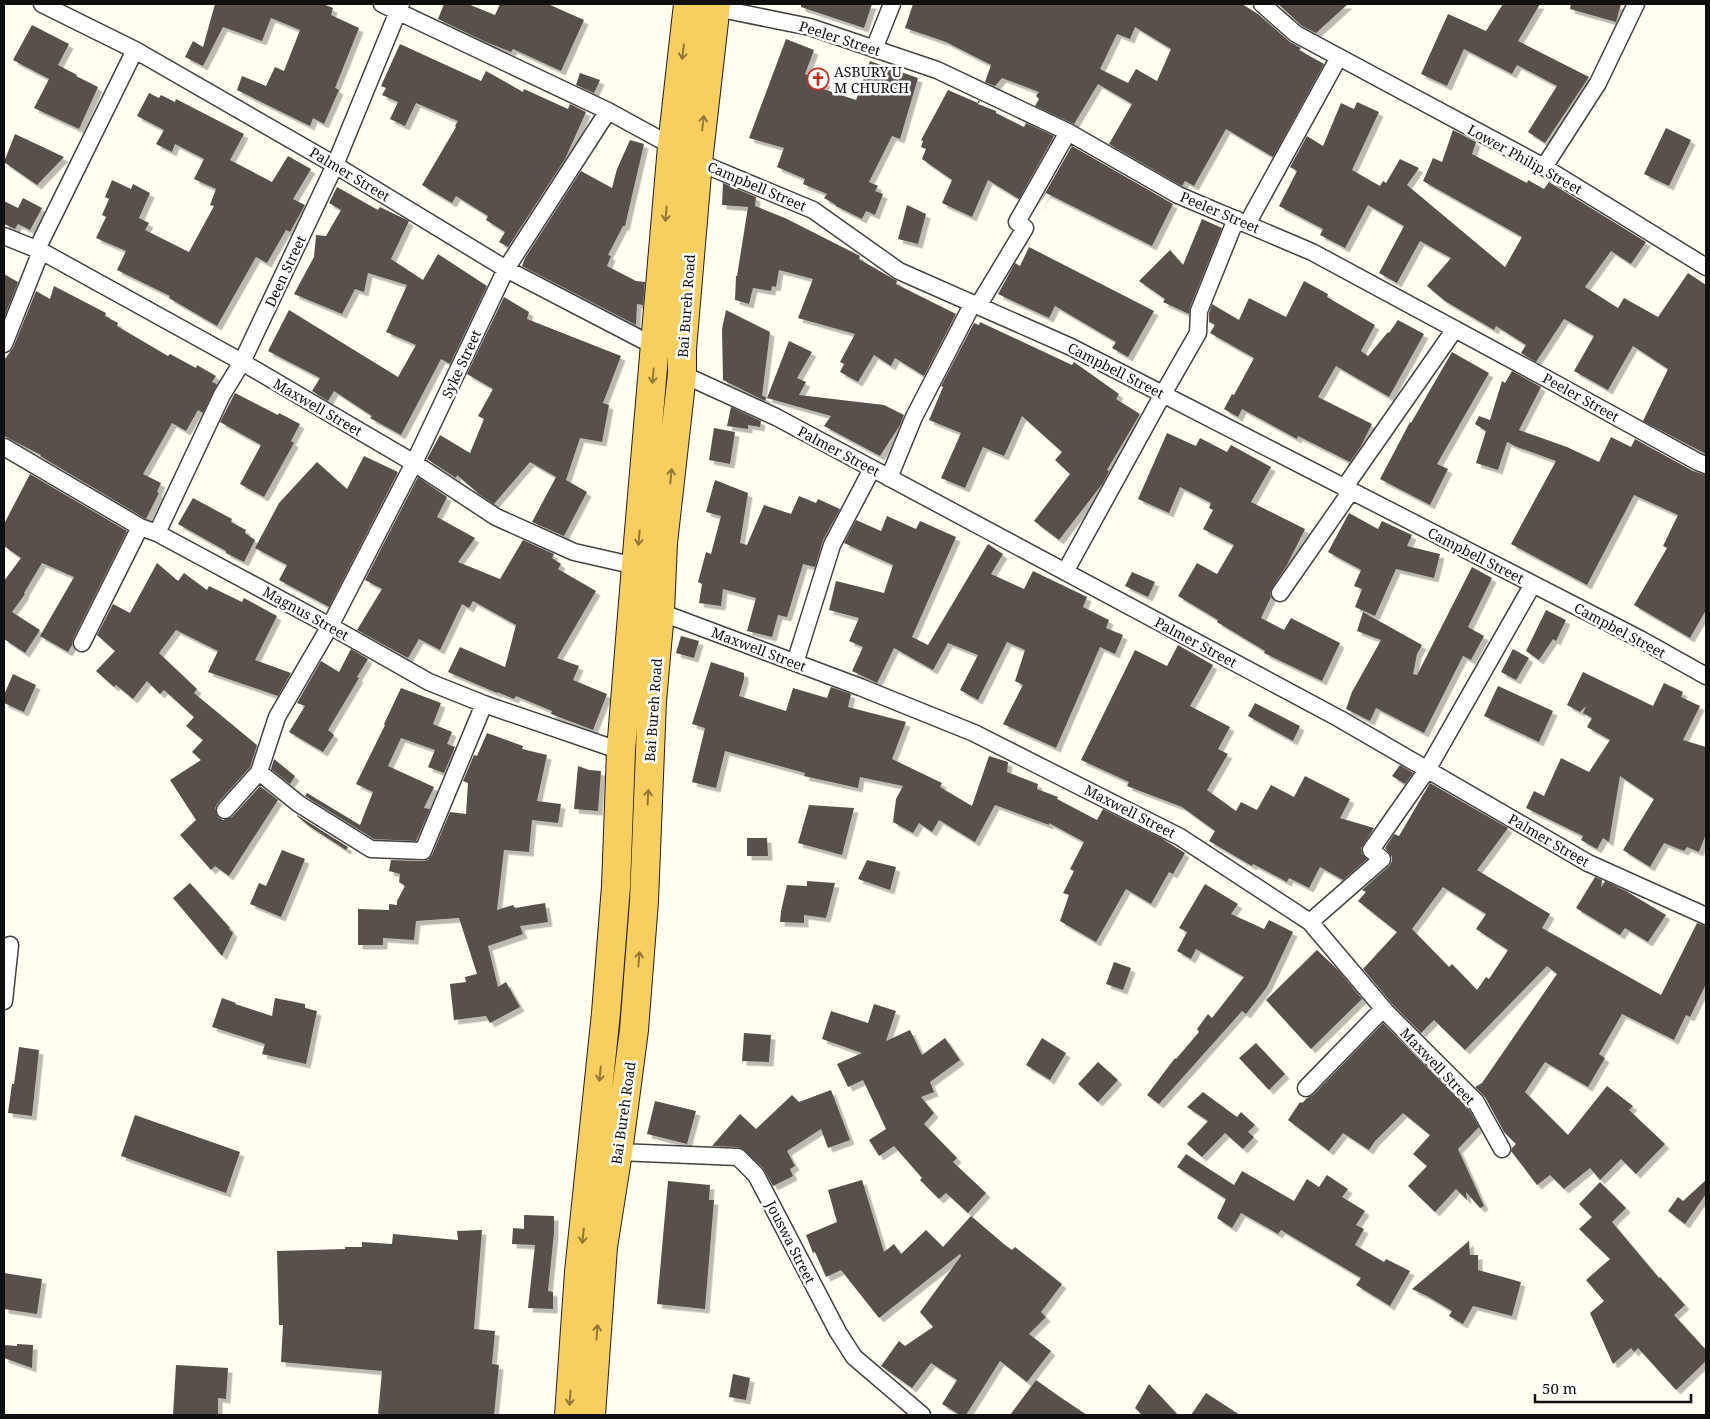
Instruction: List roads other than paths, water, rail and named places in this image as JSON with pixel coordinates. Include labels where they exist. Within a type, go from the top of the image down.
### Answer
[{"type":"highway","name":"Bai Bureh Road","points":[[569,1415],[579,1272],[606,1013],[616,886],[621,752],[636,566],[672,146],[688,4]]},
{"type":"highway","name":"Bai Bureh Road","points":[[592,1415],[603,1247],[634,1030],[644,901],[652,701],[664,543],[682,374],[682,350],[698,162],[716,6]]},
{"type":"street","name":"Palmer Street","points":[[42,4],[135,50],[335,165],[506,269],[656,347]]},
{"type":"street","points":[[382,4],[399,7],[608,111],[672,146]]},
{"type":"street","points":[[874,48],[892,4]]},
{"type":"street","name":"Lower Philip Street","points":[[1262,4],[1296,34],[1544,167],[1706,267]]},
{"type":"street","points":[[1544,167],[1598,83],[1636,4]]},
{"type":"street","name":"Peeler Street","points":[[716,6],[810,26],[938,70],[1068,132],[1178,195],[1312,252],[1706,465]]},
{"type":"street","name":"Deen Street","points":[[157,533],[222,395],[242,362],[335,165],[399,7]]},
{"type":"street","points":[[4,344],[39,250],[135,50]]},
{"type":"street","points":[[1065,572],[1198,333],[1199,311],[1242,222],[1339,57]]},
{"type":"street","name":"Syke Street","points":[[259,772],[277,717],[330,626],[414,463],[506,269],[608,111]]},
{"type":"street","points":[[889,478],[914,417],[975,304],[1025,228],[1017,222],[1068,132]]},
{"type":"street","name":"Campbell Street","points":[[698,162],[813,210],[899,271],[1072,347],[1533,584]]},
{"type":"street","name":"Maxwell Street","points":[[4,236],[39,250],[242,362],[414,463],[496,517],[574,552],[636,566]]},
{"type":"street","points":[[1280,593],[1455,329]]},
{"type":"street","name":"Palmer Street","points":[[682,374],[776,417],[1340,719],[1588,863],[1706,916]]},
{"type":"street","name":"Magnus Street","points":[[4,447],[140,527],[157,533],[330,626],[429,682],[484,704],[621,752]]},
{"type":"street","points":[[795,663],[832,546],[872,469]]},
{"type":"street","points":[[82,643],[140,527]]},
{"type":"street","points":[[1310,922],[1382,860],[1371,850],[1428,770],[1533,584]]},
{"type":"street","name":"Campbel Street","points":[[1533,584],[1640,639],[1706,676]]},
{"type":"street","name":"Maxwell Street","points":[[660,612],[974,733],[1180,837],[1310,922],[1383,1010],[1476,1102],[1502,1149]]},
{"type":"street","points":[[225,810],[259,772],[299,804],[371,849],[423,851],[484,704]]},
{"type":"street","points":[[4,1001],[10,945]]},
{"type":"street","points":[[1306,1088],[1383,1010]]},
{"type":"street","name":"Jouswa Street","points":[[618,1152],[738,1157],[756,1174],[838,1332],[854,1357],[922,1415]]},
{"type":"place","name":"ASBURY U M CHURCH","points":[[818,79]]}]
